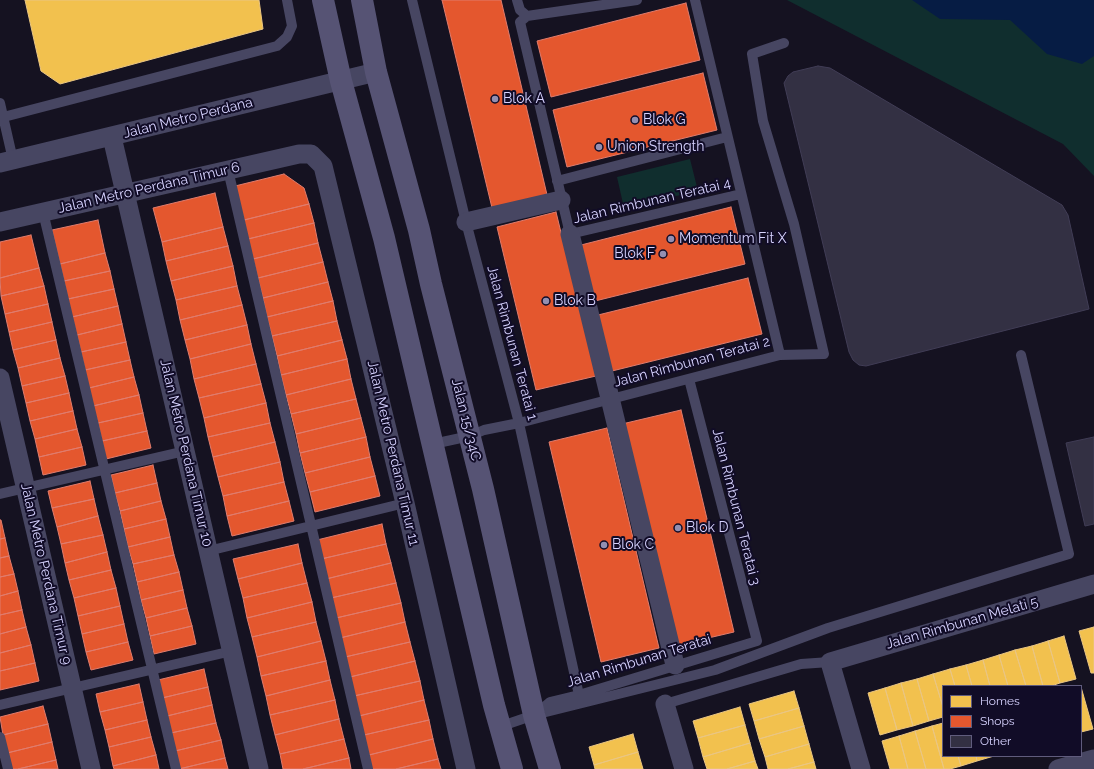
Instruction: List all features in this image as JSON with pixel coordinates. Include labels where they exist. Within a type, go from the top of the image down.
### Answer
[{"type":"street","points":[[323,0],[341,81],[384,238],[499,727],[512,769]]},
{"type":"street","name":"Jalan 15/34C","points":[[362,0],[376,72],[419,230],[431,284],[483,489],[534,716],[550,769]]},
{"type":"street","name":"Jalan Metro Perdana","points":[[6,162],[376,72]]},
{"type":"street","name":"Jalan Metro Perdana Timur 10","points":[[112,136],[259,769]]},
{"type":"street","name":"Jalan Metro Perdana Timur 6","points":[[0,222],[299,154]]},
{"type":"street","name":"Jalan Metro Perdana Timur 11","points":[[299,154],[311,154],[323,166],[405,503],[466,769]]},
{"type":"street","points":[[466,222],[562,200]]},
{"type":"street","points":[[570,234],[675,665]]},
{"type":"street","name":"Jalan Metro Perdana Timur 9","points":[[0,378],[91,769]]},
{"type":"street","name":"Jalan Rimbunan Melati 5","points":[[830,662],[1094,584]]},
{"type":"street","points":[[830,662],[861,769]]},
{"type":"street","points":[[665,704],[684,769]]},
{"type":"street","points":[[1058,769],[1094,759]]},
{"type":"lane","points":[[2,117],[277,46],[287,37],[292,26],[287,0]]},
{"type":"lane","name":"Jalan Rimbunan Teratai 1","points":[[412,0],[466,222],[519,423],[579,695]]},
{"type":"lane","points":[[517,0],[520,10],[528,16]]},
{"type":"lane","points":[[570,234],[520,22],[528,16],[637,0]]},
{"type":"lane","name":"Jalan Rimbunan Teratai 2","points":[[433,444],[470,436],[484,430],[519,423],[780,355],[695,0]]},
{"type":"lane","points":[[780,355],[824,354],[794,224],[763,121],[752,54],[784,43]]},
{"type":"lane","points":[[0,103],[6,162]]},
{"type":"lane","points":[[557,181],[727,137]]},
{"type":"lane","points":[[228,170],[368,769]]},
{"type":"lane","name":"Jalan Rimbunan Teratai 4","points":[[570,234],[741,194]]},
{"type":"lane","points":[[43,212],[176,769]]},
{"type":"lane","points":[[499,727],[534,716],[715,670],[828,628],[1070,554],[1021,356]]},
{"type":"lane","name":"Jalan Rimbunan Teratai 3","points":[[689,379],[757,641]]},
{"type":"lane","points":[[0,494],[185,451]]},
{"type":"lane","points":[[208,551],[405,503]]},
{"type":"lane","name":"Jalan Rimbunan Teratai","points":[[534,716],[550,702],[579,695],[757,641]]},
{"type":"lane","points":[[0,704],[232,651]]},
{"type":"lane","points":[[665,704],[801,664],[830,662]]},
{"type":"lane","points":[[0,737],[8,769]]},
{"type":"green space","points":[[787,0],[1094,0],[1094,176],[1063,144]]},
{"type":"green space","points":[[690,159],[698,191],[624,208],[617,177]]},
{"type":"water","points":[[912,0],[1094,0],[1094,56],[1082,64],[1047,54],[1010,20],[940,19]]},
{"type":"building: Homes","points":[[25,0],[259,0],[263,29],[60,84],[41,71]]},
{"type":"building: Homes","points":[[858,95],[880,188],[909,182],[946,338],[880,354],[853,240],[827,246],[795,110]]},
{"type":"building: Homes","points":[[1094,627],[1094,673],[1091,673],[1079,631]]},
{"type":"building: Homes","points":[[1064,636],[1076,679],[1060,683],[1048,641]]},
{"type":"building: Homes","points":[[1048,641],[1060,683],[1054,685],[1043,685],[1032,646]]},
{"type":"building: Homes","points":[[1032,646],[1043,685],[1026,685],[1015,650]]},
{"type":"building: Homes","points":[[1015,650],[1026,685],[1008,685],[999,655]]},
{"type":"building: Homes","points":[[999,655],[1008,685],[990,685],[983,660]]},
{"type":"building: Homes","points":[[983,660],[990,685],[972,685],[966,665]]},
{"type":"building: Homes","points":[[966,665],[972,685],[955,685],[950,669]]},
{"type":"building: Homes","points":[[950,669],[955,685],[942,685],[942,704],[933,674]]},
{"type":"building: Homes","points":[[933,674],[942,704],[942,717],[929,721],[917,679]]},
{"type":"building: Homes","points":[[917,679],[929,721],[913,726],[901,683]]},
{"type":"building: Homes","points":[[901,683],[913,726],[897,730],[885,688]]},
{"type":"building: Homes","points":[[885,688],[897,730],[880,735],[868,693]]},
{"type":"building: Homes","points":[[1082,690],[1093,729],[1082,732]]},
{"type":"building: Homes","points":[[794,691],[799,708],[754,721],[749,704]]},
{"type":"building: Homes","points":[[740,707],[745,725],[698,738],[693,721]]},
{"type":"building: Homes","points":[[799,708],[804,726],[759,739],[754,721]]},
{"type":"building: Homes","points":[[942,723],[942,757],[958,757],[961,766],[944,769],[932,726]]},
{"type":"building: Homes","points":[[745,725],[750,743],[703,757],[698,738]]},
{"type":"building: Homes","points":[[804,726],[809,744],[765,757],[759,739]]},
{"type":"building: Homes","points":[[932,726],[944,769],[926,769],[915,731]]},
{"type":"building: Homes","points":[[915,731],[926,769],[908,769],[899,736]]},
{"type":"building: Homes","points":[[633,734],[638,752],[594,765],[589,747]]},
{"type":"building: Homes","points":[[899,736],[908,769],[890,769],[882,741]]},
{"type":"building: Homes","points":[[750,743],[755,761],[727,769],[707,769],[703,757]]},
{"type":"building: Homes","points":[[809,744],[814,762],[788,769],[768,769],[765,757]]},
{"type":"building: Homes","points":[[638,752],[643,769],[595,769],[594,765]]},
{"type":"building: Homes","points":[[958,757],[976,757],[977,761],[961,766]]},
{"type":"building: Homes","points":[[976,757],[991,757],[977,761]]},
{"type":"building: Homes","points":[[755,761],[758,769],[727,769]]},
{"type":"building: Homes","points":[[814,762],[816,769],[788,769]]},
{"type":"building: Shops","name":"Blok A","points":[[442,0],[501,0],[548,199],[493,212]]},
{"type":"building: Shops","points":[[686,3],[700,60],[551,97],[537,41]]},
{"type":"building: Shops","name":"Blok G","points":[[703,73],[717,130],[567,167],[553,110]]},
{"type":"building: Shops","points":[[284,174],[304,188],[309,204],[244,220],[235,186]]},
{"type":"building: Shops","points":[[215,193],[223,227],[162,242],[153,208]]},
{"type":"building: Shops","points":[[309,204],[314,223],[248,239],[244,220]]},
{"type":"building: Shops","name":"Blok F","points":[[731,207],[745,264],[595,301],[581,245]]},
{"type":"building: Shops","name":"Blok B","points":[[556,212],[596,376],[536,390],[497,227]]},
{"type":"building: Shops","points":[[98,220],[105,253],[60,264],[52,230]]},
{"type":"building: Shops","points":[[314,223],[318,243],[253,259],[248,239]]},
{"type":"building: Shops","points":[[223,227],[228,246],[166,261],[162,242]]},
{"type":"building: Shops","points":[[31,235],[39,268],[0,278],[0,242]]},
{"type":"building: Shops","points":[[318,243],[323,262],[258,278],[253,259]]},
{"type":"building: Shops","points":[[228,246],[233,266],[171,281],[166,261]]},
{"type":"building: Shops","points":[[105,253],[110,271],[64,281],[60,264]]},
{"type":"building: Shops","points":[[323,262],[328,282],[263,298],[258,278]]},
{"type":"building: Shops","points":[[233,266],[237,286],[176,300],[171,281]]},
{"type":"building: Shops","points":[[39,268],[44,286],[1,296],[0,278]]},
{"type":"building: Shops","points":[[110,271],[114,289],[68,299],[64,281]]},
{"type":"building: Shops","points":[[748,278],[762,334],[612,371],[598,315]]},
{"type":"building: Shops","points":[[328,282],[333,301],[267,317],[263,298]]},
{"type":"building: Shops","points":[[44,286],[48,304],[5,314],[1,296]]},
{"type":"building: Shops","points":[[237,286],[242,305],[180,320],[176,300]]},
{"type":"building: Shops","points":[[114,289],[118,306],[72,317],[68,299]]},
{"type":"building: Shops","points":[[333,301],[337,321],[272,336],[267,317]]},
{"type":"building: Shops","points":[[48,304],[52,322],[9,332],[5,314]]},
{"type":"building: Shops","points":[[242,305],[247,325],[185,340],[180,320]]},
{"type":"building: Shops","points":[[118,306],[122,324],[77,335],[72,317]]},
{"type":"building: Shops","points":[[337,321],[342,340],[277,356],[272,336]]},
{"type":"building: Shops","points":[[52,322],[56,340],[13,350],[9,332]]},
{"type":"building: Shops","points":[[122,324],[126,342],[81,352],[77,335]]},
{"type":"building: Shops","points":[[247,325],[251,344],[190,359],[185,340]]},
{"type":"building: Shops","points":[[56,340],[60,358],[18,368],[13,350]]},
{"type":"building: Shops","points":[[342,340],[347,359],[281,375],[277,356]]},
{"type":"building: Shops","points":[[126,342],[130,360],[85,370],[81,352]]},
{"type":"building: Shops","points":[[251,344],[256,364],[194,379],[190,359]]},
{"type":"building: Shops","points":[[60,358],[65,376],[22,386],[18,368]]},
{"type":"building: Shops","points":[[347,359],[351,379],[286,395],[281,375]]},
{"type":"building: Shops","points":[[130,360],[134,377],[89,388],[85,370]]},
{"type":"building: Shops","points":[[256,364],[261,384],[199,398],[194,379]]},
{"type":"building: Shops","points":[[65,376],[69,393],[26,403],[22,386]]},
{"type":"building: Shops","points":[[134,377],[139,395],[93,406],[89,388]]},
{"type":"building: Shops","points":[[351,379],[356,399],[291,414],[286,395]]},
{"type":"building: Shops","points":[[261,384],[266,403],[204,418],[199,398]]},
{"type":"building: Shops","points":[[69,393],[73,411],[30,421],[26,403]]},
{"type":"building: Shops","points":[[139,395],[143,413],[98,423],[93,406]]},
{"type":"building: Shops","points":[[356,399],[361,418],[296,434],[291,414]]},
{"type":"building: Shops","points":[[266,403],[270,423],[208,437],[204,418]]},
{"type":"building: Shops","name":"Blok D","points":[[681,410],[734,632],[674,646],[622,424]]},
{"type":"building: Shops","points":[[73,411],[77,429],[35,439],[30,421]]},
{"type":"building: Shops","points":[[143,413],[147,431],[102,441],[98,423]]},
{"type":"building: Shops","points":[[361,418],[366,437],[300,453],[296,434]]},
{"type":"building: Shops","points":[[270,423],[275,442],[213,457],[208,437]]},
{"type":"building: Shops","name":"Blok C","points":[[607,428],[659,648],[601,662],[549,442]]},
{"type":"building: Shops","points":[[77,429],[82,447],[39,457],[35,439]]},
{"type":"building: Shops","points":[[147,431],[151,448],[106,459],[102,441]]},
{"type":"building: Shops","points":[[366,437],[370,457],[305,473],[300,453]]},
{"type":"building: Shops","points":[[275,442],[280,462],[218,477],[213,457]]},
{"type":"building: Shops","points":[[82,447],[86,465],[43,475],[39,457]]},
{"type":"building: Shops","points":[[370,457],[375,476],[310,492],[305,473]]},
{"type":"building: Shops","points":[[280,462],[284,482],[223,496],[218,477]]},
{"type":"building: Shops","points":[[153,465],[157,483],[115,493],[111,475]]},
{"type":"building: Shops","points":[[375,476],[380,496],[315,512],[310,492]]},
{"type":"building: Shops","points":[[90,481],[94,499],[52,508],[48,491]]},
{"type":"building: Shops","points":[[284,482],[289,501],[227,516],[223,496]]},
{"type":"building: Shops","points":[[157,483],[161,501],[120,511],[115,493]]},
{"type":"building: Shops","points":[[94,499],[98,516],[57,527],[52,508]]},
{"type":"building: Shops","points":[[161,501],[166,519],[124,529],[120,511]]},
{"type":"building: Shops","points":[[289,501],[294,521],[232,536],[227,516]]},
{"type":"building: Shops","points":[[98,516],[103,535],[61,544],[57,527]]},
{"type":"building: Shops","points":[[166,519],[170,537],[128,547],[124,529]]},
{"type":"building: Shops","points":[[0,520],[5,538],[0,539]]},
{"type":"building: Shops","points":[[382,524],[386,544],[321,559],[317,540]]},
{"type":"building: Shops","points":[[103,535],[107,552],[65,563],[61,544]]},
{"type":"building: Shops","points":[[170,537],[174,555],[133,564],[128,547]]},
{"type":"building: Shops","points":[[5,538],[9,556],[0,558],[0,539]]},
{"type":"building: Shops","points":[[298,544],[302,563],[238,579],[233,559]]},
{"type":"building: Shops","points":[[386,544],[391,563],[326,579],[321,559]]},
{"type":"building: Shops","points":[[107,552],[111,570],[69,580],[65,563]]},
{"type":"building: Shops","points":[[174,555],[179,572],[137,582],[133,564]]},
{"type":"building: Shops","points":[[9,556],[14,574],[0,577],[0,558]]},
{"type":"building: Shops","points":[[302,563],[307,583],[243,598],[238,579]]},
{"type":"building: Shops","points":[[391,563],[396,583],[331,598],[326,579]]},
{"type":"building: Shops","points":[[111,570],[116,588],[74,598],[69,580]]},
{"type":"building: Shops","points":[[179,572],[183,590],[141,600],[137,582]]},
{"type":"building: Shops","points":[[14,574],[18,591],[0,596],[0,577]]},
{"type":"building: Shops","points":[[307,583],[312,602],[247,618],[243,598]]},
{"type":"building: Shops","points":[[396,583],[401,603],[336,618],[331,598]]},
{"type":"building: Shops","points":[[116,588],[120,606],[78,616],[74,598]]},
{"type":"building: Shops","points":[[183,590],[187,608],[146,618],[141,600]]},
{"type":"building: Shops","points":[[18,591],[22,610],[0,615],[0,596]]},
{"type":"building: Shops","points":[[312,602],[316,622],[252,637],[247,618]]},
{"type":"building: Shops","points":[[401,603],[405,622],[340,638],[336,618]]},
{"type":"building: Shops","points":[[120,606],[124,624],[82,634],[78,616]]},
{"type":"building: Shops","points":[[187,608],[192,626],[150,636],[146,618]]},
{"type":"building: Shops","points":[[22,610],[26,627],[0,634],[0,615]]},
{"type":"building: Shops","points":[[316,622],[321,641],[257,657],[252,637]]},
{"type":"building: Shops","points":[[405,622],[410,642],[345,657],[340,638]]},
{"type":"building: Shops","points":[[124,624],[128,642],[86,652],[82,634]]},
{"type":"building: Shops","points":[[192,626],[196,644],[154,654],[150,636]]},
{"type":"building: Shops","points":[[26,627],[31,645],[0,653],[0,634]]},
{"type":"building: Shops","points":[[321,641],[326,661],[261,676],[257,657]]},
{"type":"building: Shops","points":[[128,642],[133,660],[91,670],[86,652]]},
{"type":"building: Shops","points":[[410,642],[415,661],[350,677],[345,657]]},
{"type":"building: Shops","points":[[31,645],[35,663],[0,671],[0,653]]},
{"type":"building: Shops","points":[[326,661],[330,680],[266,696],[261,676]]},
{"type":"building: Shops","points":[[415,661],[420,681],[354,696],[350,677]]},
{"type":"building: Shops","points":[[35,663],[39,681],[0,690],[0,671]]},
{"type":"building: Shops","points":[[204,669],[208,687],[162,698],[158,680]]},
{"type":"building: Shops","points":[[330,680],[335,700],[270,715],[266,696]]},
{"type":"building: Shops","points":[[420,681],[424,700],[359,716],[354,696]]},
{"type":"building: Shops","points":[[139,684],[143,702],[100,712],[96,694]]},
{"type":"building: Shops","points":[[208,687],[212,705],[167,716],[162,698]]},
{"type":"building: Shops","points":[[335,700],[339,719],[275,735],[270,715]]},
{"type":"building: Shops","points":[[424,700],[429,720],[364,735],[359,716]]},
{"type":"building: Shops","points":[[143,702],[147,720],[105,730],[100,712]]},
{"type":"building: Shops","points":[[212,705],[216,723],[171,733],[167,716]]},
{"type":"building: Shops","points":[[43,706],[48,724],[3,735],[0,717]]},
{"type":"building: Shops","points":[[339,719],[344,739],[280,754],[275,735]]},
{"type":"building: Shops","points":[[147,720],[151,737],[109,747],[105,730]]},
{"type":"building: Shops","points":[[429,720],[433,739],[369,755],[364,735]]},
{"type":"building: Shops","points":[[216,723],[221,740],[175,751],[171,733]]},
{"type":"building: Shops","points":[[48,724],[52,742],[7,753],[3,735]]},
{"type":"building: Shops","points":[[151,737],[156,755],[113,766],[109,747]]},
{"type":"building: Shops","points":[[344,739],[349,758],[303,769],[283,769],[280,754]]},
{"type":"building: Shops","points":[[433,739],[438,759],[396,769],[372,769],[369,755]]},
{"type":"building: Shops","points":[[221,740],[225,758],[179,769],[175,751]]},
{"type":"building: Shops","points":[[52,742],[56,760],[18,769],[11,769],[7,753]]},
{"type":"building: Shops","points":[[156,755],[159,769],[114,769],[113,766]]},
{"type":"building: Shops","points":[[225,758],[228,769],[179,769]]},
{"type":"building: Shops","points":[[349,758],[351,769],[303,769]]},
{"type":"building: Shops","points":[[438,759],[441,769],[396,769]]},
{"type":"building: Shops","points":[[56,760],[58,769],[18,769]]},
{"type":"building: Other","points":[[818,66],[830,68],[1062,205],[1068,215],[1089,309],[866,366],[859,365],[853,360],[849,352],[784,83],[788,76],[793,72]]},
{"type":"building: Other","points":[[1094,437],[1094,524],[1085,526],[1066,443]]},
{"type":"place","name":"Blok A","points":[[495,99]]},
{"type":"place","name":"Blok G","points":[[635,120]]},
{"type":"place","name":"Union Strength","points":[[599,147]]},
{"type":"place","name":"Momentum Fit X","points":[[671,239]]},
{"type":"place","name":"Blok F","points":[[663,254]]},
{"type":"place","name":"Blok B","points":[[546,301]]},
{"type":"place","name":"Blok D","points":[[678,528]]},
{"type":"place","name":"Blok C","points":[[604,545]]}]
